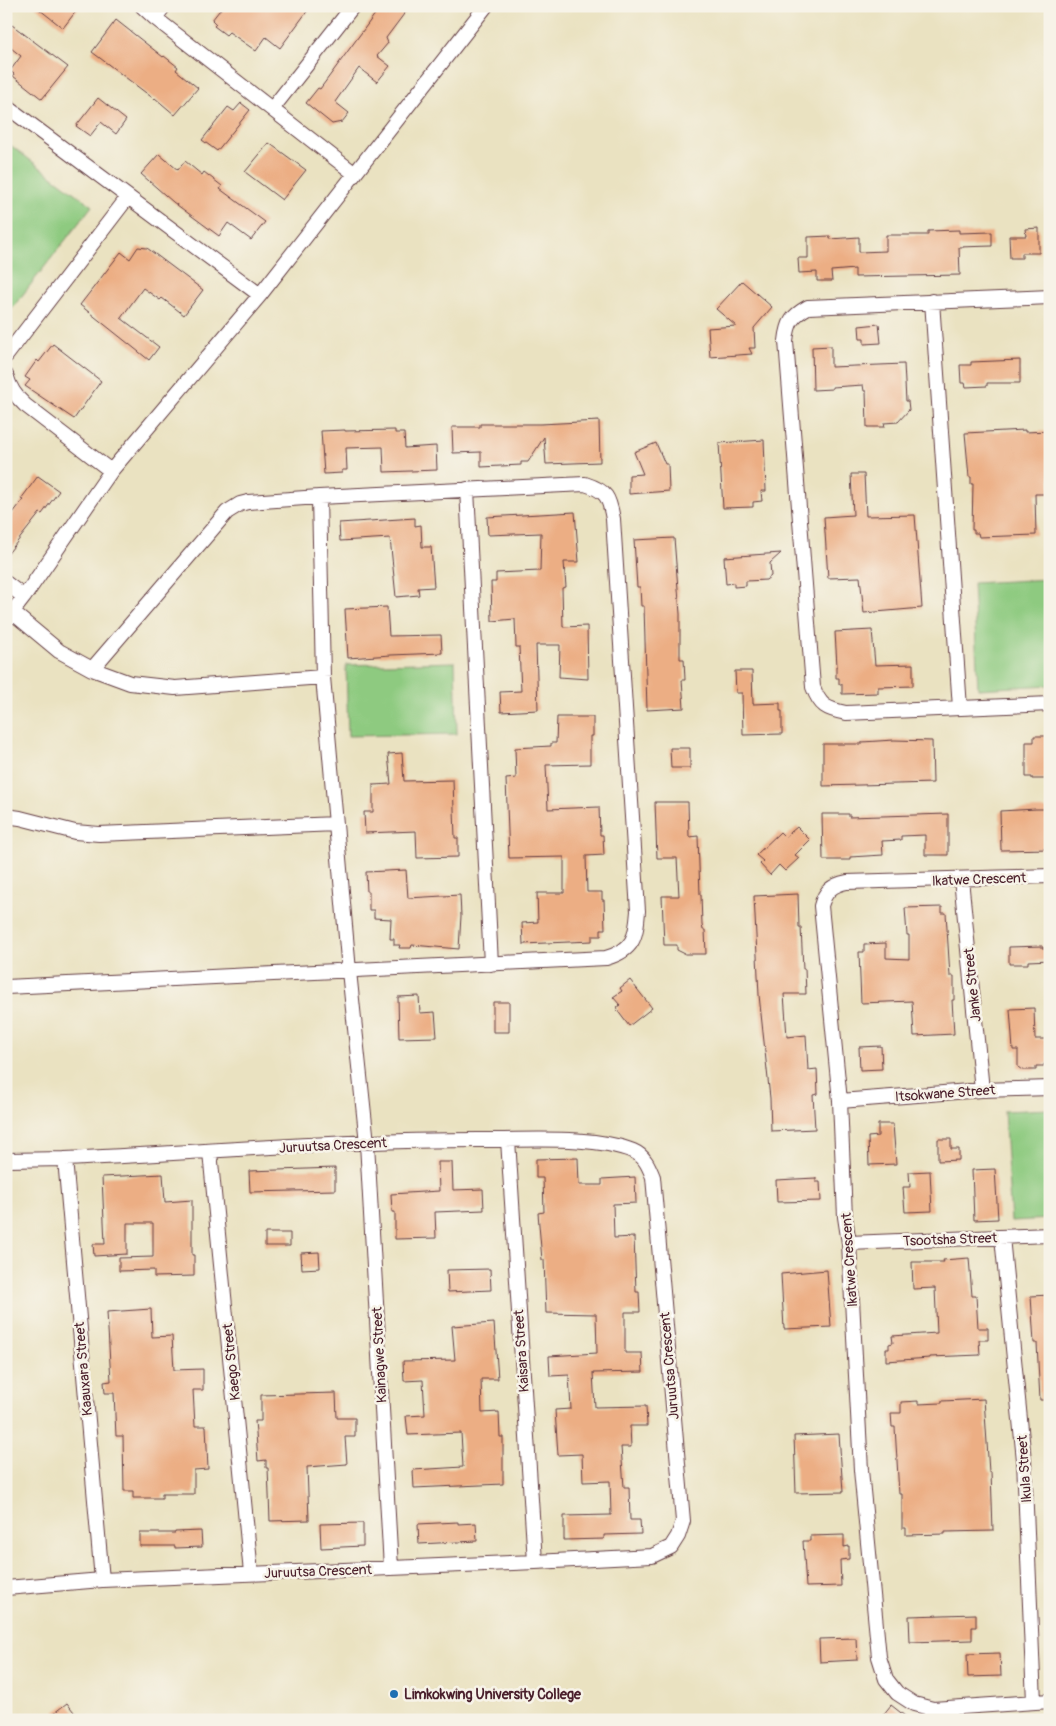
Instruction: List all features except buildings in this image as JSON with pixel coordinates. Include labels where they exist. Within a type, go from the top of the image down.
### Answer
[{"type":"street","points":[[142,6],[356,174]]},
{"type":"street","points":[[155,18],[164,6]]},
{"type":"street","points":[[272,109],[353,6]]},
{"type":"street","points":[[323,677],[175,688],[130,683],[92,669],[59,651],[9,616],[111,471],[260,295],[486,6]]},
{"type":"street","points":[[6,106],[260,295]]},
{"type":"street","points":[[6,356],[128,197]]},
{"type":"street","points":[[1050,297],[808,307],[797,314],[787,326],[786,341],[813,677],[817,698],[824,706],[846,713],[1050,704]]},
{"type":"street","points":[[932,301],[960,708]]},
{"type":"street","points":[[6,374],[16,397],[111,471]]},
{"type":"street","points":[[6,987],[606,958],[623,951],[632,942],[636,932],[638,911],[613,519],[607,495],[598,488],[585,484],[467,488],[240,504],[232,508],[92,669]]},
{"type":"street","points":[[467,488],[491,964]]},
{"type":"street","name":"Kainagwe Street","points":[[319,497],[323,677],[349,971],[367,1142],[390,1568]]},
{"type":"street","points":[[6,583],[24,597]]},
{"type":"street","points":[[6,816],[75,832],[99,834],[336,824]]},
{"type":"street","name":"Ikatwe Crescent","points":[[1050,876],[847,882],[837,884],[829,889],[821,906],[840,1101],[845,1217],[849,1243],[861,1470],[879,1657],[886,1679],[897,1693],[914,1704],[932,1709],[1050,1701]]},
{"type":"street","name":"Janke Street","points":[[962,879],[982,1090]]},
{"type":"street","name":"Itsokwane Street","points":[[840,1101],[982,1090],[1050,1088]]},
{"type":"street","name":"Juruutsa Crescent","points":[[6,1160],[65,1159],[367,1142],[439,1140],[576,1141],[620,1147],[636,1152],[646,1161],[653,1177],[683,1521],[678,1536],[671,1547],[652,1556],[102,1580],[6,1588]]},
{"type":"street","name":"Kaisara Street","points":[[508,1140],[535,1562]]},
{"type":"street","name":"Kaego Street","points":[[210,1152],[251,1573]]},
{"type":"street","name":"Kaauxara Street","points":[[65,1159],[102,1580]]},
{"type":"street","name":"Tsootsha Street","points":[[849,1243],[1050,1235]]},
{"type":"street","name":"Ikula Street","points":[[1002,1237],[1024,1460],[1034,1702]]},
{"type":"green space","points":[[6,142],[92,206],[7,315],[6,312]]},
{"type":"green space","points":[[1050,579],[1050,685],[978,689],[973,583]]},
{"type":"green space","points":[[455,662],[457,734],[348,736],[346,665]]},
{"type":"green space","points":[[1050,1109],[1050,1219],[1011,1221],[1004,1111]]},
{"type":"place","name":"Limkokwing University College","points":[[394,1694]]}]
